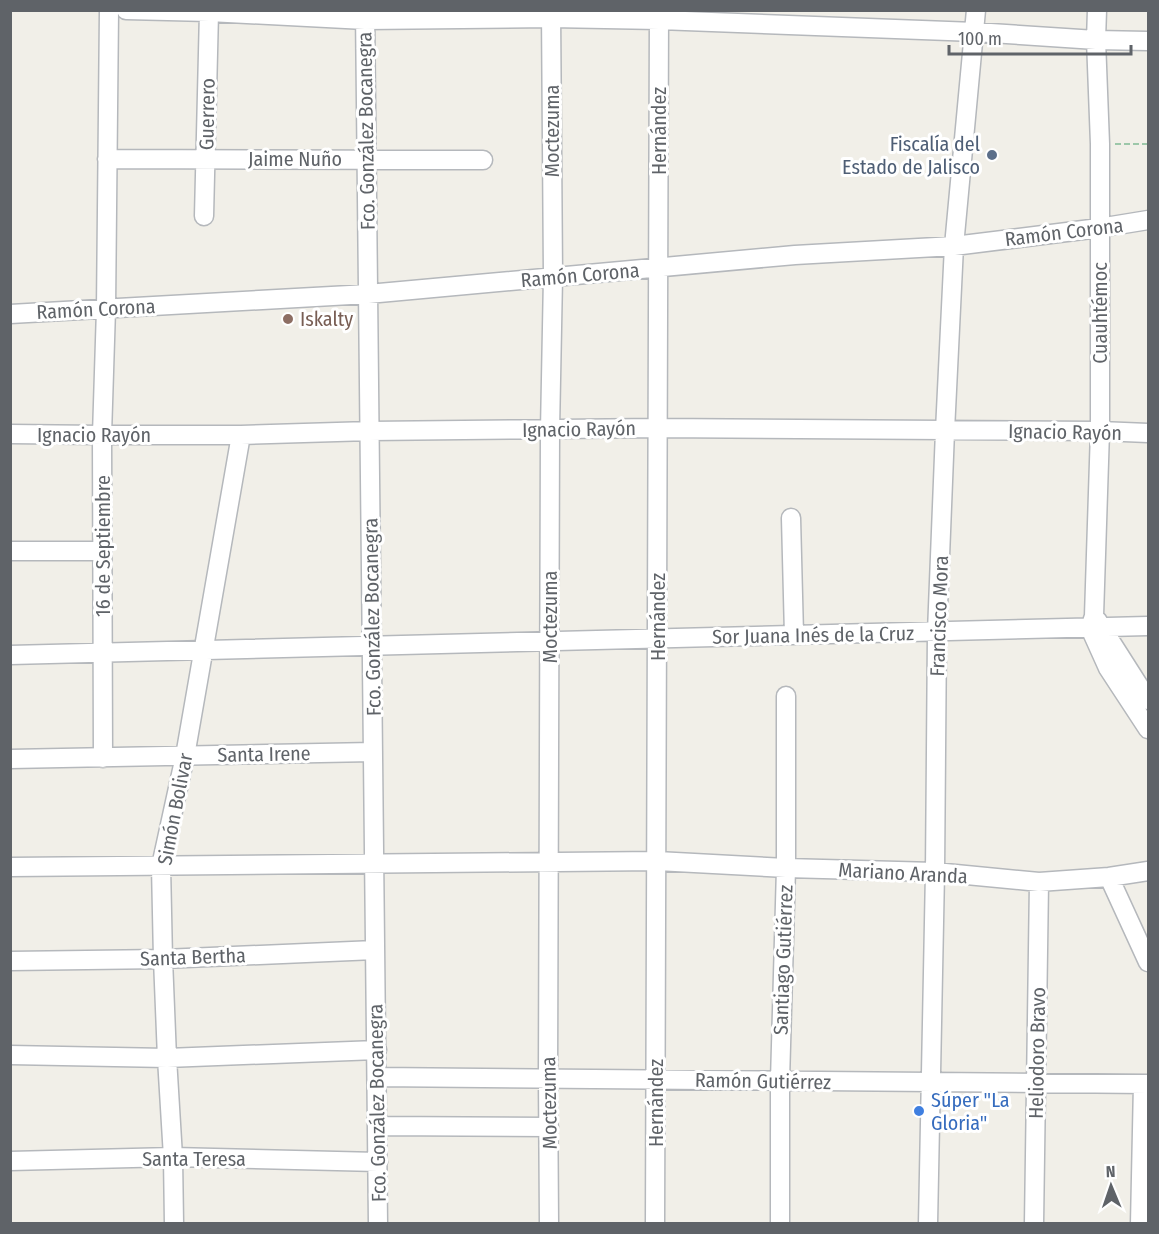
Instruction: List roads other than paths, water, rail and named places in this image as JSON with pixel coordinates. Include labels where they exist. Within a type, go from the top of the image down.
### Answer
[{"type":"street","name":"16 de Septiembre","points":[[103,758],[102,435],[106,309],[109,10]]},
{"type":"street","points":[[126,10],[365,15],[659,15],[1096,40],[1149,41]]},
{"type":"street","name":"Francisco Mora","points":[[928,1224],[937,632],[954,246],[976,10]]},
{"type":"street","name":"Cuauhtémoc","points":[[1097,10],[1100,144],[1100,431],[1095,624],[1108,668],[1149,729]]},
{"type":"street","name":"Guerrero","points":[[204,216],[209,12]]},
{"type":"street","name":"Moctezuma","points":[[549,1224],[550,430],[553,277],[551,14]]},
{"type":"street","name":"Fco. González Bocanegra","points":[[365,15],[378,1224]]},
{"type":"street","name":"Hernández","points":[[655,1224],[659,15]]},
{"type":"street","name":"Jaime Nuño","points":[[107,159],[483,160]]},
{"type":"street","name":"Ramón Corona","points":[[10,314],[368,294],[795,255],[954,246],[1149,220]]},
{"type":"street","name":"Ignacio Rayón","points":[[10,434],[241,435],[370,430],[658,428],[1149,433]]},
{"type":"street","name":"Simón Bolivar","points":[[174,1224],[161,866],[185,756],[241,435]]},
{"type":"street","points":[[791,518],[794,635]]},
{"type":"street","points":[[10,551],[102,551]]},
{"type":"street","points":[[1095,624],[1149,700]]},
{"type":"street","name":"Sor Juana Inés de la Cruz","points":[[10,655],[937,632],[1095,624],[1149,626]]},
{"type":"street","name":"Santiago Gutiérrez","points":[[780,1224],[780,1081],[786,868],[786,696]]},
{"type":"street","name":"Santa Irene","points":[[10,759],[373,752]]},
{"type":"street","name":"Mariano Aranda","points":[[10,867],[657,861],[786,868],[935,872],[1039,882],[1109,878],[1149,871]]},
{"type":"street","points":[[1109,878],[1149,962]]},
{"type":"street","name":"Heliodoro Bravo","points":[[1034,1224],[1039,882]]},
{"type":"street","name":"Santa Bertha","points":[[10,961],[163,959],[375,950]]},
{"type":"street","points":[[10,1055],[167,1058],[376,1050]]},
{"type":"street","name":"Ramón Gutiérrez","points":[[377,1077],[1146,1084]]},
{"type":"street","points":[[1140,1224],[1146,1084]]},
{"type":"street","points":[[377,1126],[549,1127]]},
{"type":"street","name":"Santa Teresa","points":[[10,1161],[173,1157],[378,1162]]},
{"type":"place","name":"Fiscalía del Estado de Jalisco","points":[[992,155]]},
{"type":"place","name":"Iskalty","points":[[288,319]]},
{"type":"place","name":"Súper \"La Gloria\"","points":[[919,1111]]}]
